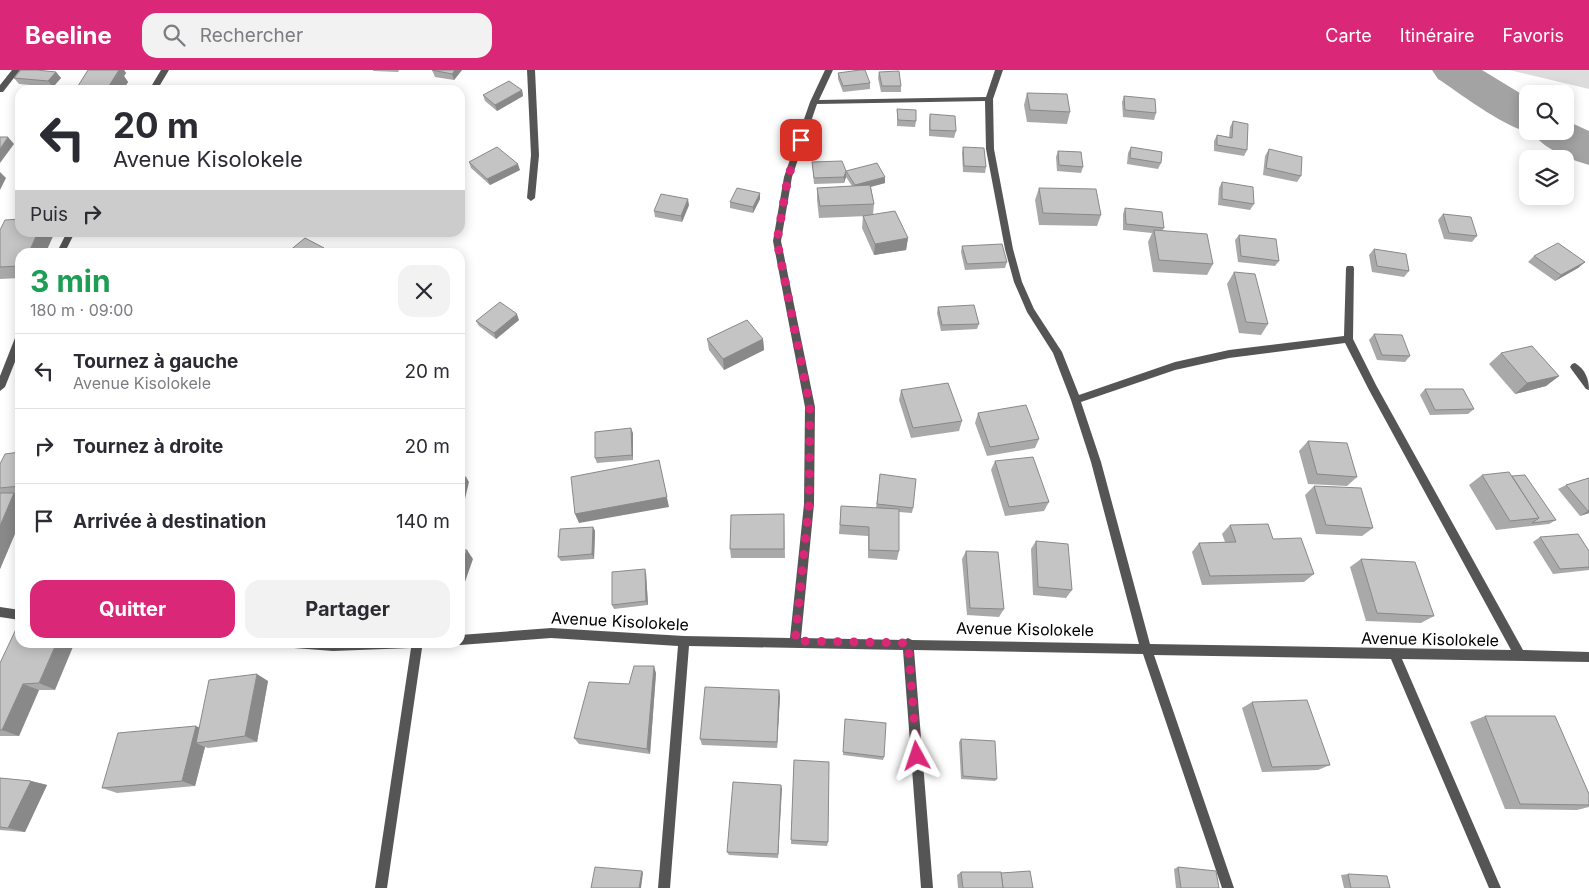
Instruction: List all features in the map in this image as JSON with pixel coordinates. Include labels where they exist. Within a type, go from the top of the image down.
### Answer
[{"type":"street","points":[[0,90],[16,70]]},
{"type":"street","points":[[156,85],[165,70]]},
{"type":"street","points":[[531,70],[535,154],[531,198]]},
{"type":"street","points":[[795,641],[809,504],[810,407],[777,241],[788,177],[814,102],[829,70]]},
{"type":"street","points":[[998,70],[989,99],[990,149],[1016,274],[1030,310],[1057,352],[1076,400],[1096,462],[1146,648],[1228,888]]},
{"type":"street","points":[[814,102],[989,99]]},
{"type":"street","points":[[1350,268],[1348,338],[1372,387],[1521,657]]},
{"type":"street","points":[[1076,400],[1175,366],[1229,354],[1348,338]]},
{"type":"street","points":[[0,387],[15,350]]},
{"type":"street","points":[[1575,367],[1589,386]]},
{"type":"street","points":[[0,612],[15,614]]},
{"type":"street","name":"Avenue Kisolokele","points":[[465,640],[552,633],[684,641],[908,643],[1589,658]]},
{"type":"street","points":[[664,888],[684,641]]},
{"type":"street","points":[[908,643],[927,888]]},
{"type":"street","points":[[381,888],[416,648]]},
{"type":"street","points":[[1395,655],[1495,888]]},
{"type":"shaded area","points":[[1509,70],[1589,70],[1589,89]]},
{"type":"building","points":[[21,70],[56,72],[48,81],[14,78]]},
{"type":"building","points":[[88,70],[119,70],[110,85],[79,85]]},
{"type":"building","points":[[432,70],[455,70],[452,74]]},
{"type":"building","points":[[865,70],[870,83],[843,86],[838,73]]},
{"type":"building","points":[[899,71],[901,86],[882,86],[879,72]]},
{"type":"building","points":[[509,81],[522,90],[495,105],[483,95]]},
{"type":"building","points":[[1027,93],[1067,94],[1070,112],[1030,110]]},
{"type":"building","points":[[1124,96],[1155,99],[1156,113],[1125,110]]},
{"type":"building","points":[[897,109],[916,110],[916,121],[898,120]]},
{"type":"building","points":[[930,114],[955,116],[956,131],[930,130]]},
{"type":"building","points":[[1233,121],[1248,124],[1247,150],[1217,145],[1217,135],[1232,138]]},
{"type":"building","points":[[0,137],[8,137],[0,149]]},
{"type":"building","points":[[497,147],[518,164],[487,179],[469,162]]},
{"type":"building","points":[[963,147],[984,148],[986,167],[964,166]]},
{"type":"building","points":[[1131,147],[1162,152],[1161,163],[1130,158]]},
{"type":"building","points":[[1269,149],[1302,157],[1301,176],[1266,168]]},
{"type":"building","points":[[1058,151],[1081,152],[1083,167],[1059,165]]},
{"type":"building","points":[[842,161],[846,171],[844,177],[814,178],[812,162]]},
{"type":"building","points":[[877,163],[885,177],[855,185],[846,171]]},
{"type":"building","points":[[1222,182],[1253,187],[1254,204],[1222,199]]},
{"type":"building","points":[[870,185],[874,204],[820,206],[817,188]]},
{"type":"building","points":[[737,188],[760,193],[753,207],[730,202]]},
{"type":"building","points":[[1039,188],[1096,189],[1101,215],[1043,213]]},
{"type":"building","points":[[661,194],[688,199],[681,216],[654,211]]},
{"type":"building","points":[[1125,208],[1162,212],[1164,228],[1126,224]]},
{"type":"building","points":[[895,211],[908,238],[875,244],[863,216]]},
{"type":"building","points":[[1443,214],[1471,217],[1477,236],[1449,233]]},
{"type":"building","points":[[15,219],[15,237],[36,237],[31,248],[15,248],[15,266],[0,267],[0,230],[5,220]]},
{"type":"building","points":[[1154,230],[1207,234],[1213,264],[1159,260]]},
{"type":"building","points":[[1239,235],[1276,239],[1279,261],[1241,256]]},
{"type":"building","points":[[305,238],[324,248],[293,248]]},
{"type":"building","points":[[1558,243],[1585,262],[1561,275],[1534,256]]},
{"type":"building","points":[[1002,244],[1007,262],[967,264],[962,246]]},
{"type":"building","points":[[1374,249],[1406,254],[1409,271],[1377,266]]},
{"type":"building","points":[[1234,272],[1255,274],[1268,324],[1246,322]]},
{"type":"building","points":[[500,302],[517,314],[494,333],[476,321]]},
{"type":"building","points":[[974,305],[979,324],[942,325],[938,307]]},
{"type":"building","points":[[747,320],[763,339],[723,359],[707,339]]},
{"type":"building","points":[[1374,334],[1402,335],[1410,356],[1382,355]]},
{"type":"building","points":[[1532,346],[1559,376],[1527,383],[1501,353]]},
{"type":"building","points":[[948,383],[962,421],[913,428],[901,390]]},
{"type":"building","points":[[1425,389],[1463,389],[1474,409],[1435,410]]},
{"type":"building","points":[[1026,405],[1039,439],[990,447],[978,413]]},
{"type":"building","points":[[631,428],[632,455],[595,458],[595,432]]},
{"type":"building","points":[[1308,441],[1347,443],[1357,477],[1317,474]]},
{"type":"building","points":[[15,453],[15,486],[0,488],[0,464],[5,454]]},
{"type":"building","points":[[1033,457],[1049,502],[1009,507],[995,461]]},
{"type":"building","points":[[659,460],[667,497],[575,514],[571,477]]},
{"type":"building","points":[[1509,472],[1539,518],[1510,521],[1482,475]]},
{"type":"building","points":[[880,474],[916,479],[913,508],[877,504]]},
{"type":"building","points":[[1525,475],[1556,520],[1532,523],[1539,518],[1512,476]]},
{"type":"building","points":[[1589,478],[1589,511],[1588,511],[1566,485]]},
{"type":"building","points":[[1314,486],[1361,488],[1373,528],[1326,525]]},
{"type":"building","points":[[0,493],[14,493],[0,526]]},
{"type":"building","points":[[841,506],[899,509],[899,551],[869,550],[869,527],[840,525]]},
{"type":"building","points":[[784,514],[784,549],[730,549],[731,515]]},
{"type":"building","points":[[1268,524],[1273,539],[1301,538],[1314,574],[1210,576],[1199,543],[1236,542],[1230,525]]},
{"type":"building","points":[[593,527],[592,554],[558,557],[560,529]]},
{"type":"building","points":[[1578,534],[1589,551],[1589,567],[1560,569],[1540,537]]},
{"type":"building","points":[[1036,541],[1068,544],[1072,590],[1038,587]]},
{"type":"building","points":[[966,551],[998,552],[1004,609],[970,608]]},
{"type":"building","points":[[1361,559],[1415,562],[1434,616],[1377,613]]},
{"type":"building","points":[[645,569],[646,601],[612,605],[612,572]]},
{"type":"building","points":[[15,631],[15,648],[54,648],[39,683],[23,684],[2,730],[0,730],[0,663]]},
{"type":"building","points":[[634,666],[654,666],[647,749],[574,738],[589,682],[629,684]]},
{"type":"building","points":[[257,674],[245,736],[196,743],[209,680]]},
{"type":"building","points":[[705,687],[779,690],[777,742],[700,739]]},
{"type":"building","points":[[1307,700],[1330,765],[1272,767],[1252,702]]},
{"type":"building","points":[[1485,716],[1555,716],[1589,794],[1589,805],[1520,804]]},
{"type":"building","points":[[845,719],[886,723],[884,757],[843,752]]},
{"type":"building","points":[[196,726],[182,781],[102,788],[118,733]]},
{"type":"building","points":[[961,739],[995,741],[997,779],[963,776]]},
{"type":"building","points":[[794,760],[829,762],[828,842],[791,840]]},
{"type":"building","points":[[0,778],[31,781],[8,828],[0,827]]},
{"type":"building","points":[[733,782],[781,785],[778,854],[727,852]]},
{"type":"building","points":[[595,867],[642,871],[639,888],[591,888]]},
{"type":"building","points":[[1178,867],[1216,871],[1219,888],[1181,888]]},
{"type":"building","points":[[1030,871],[1033,888],[1003,888],[1001,873]]},
{"type":"building","points":[[961,872],[1001,872],[1003,888],[963,888]]},
{"type":"building","points":[[1348,874],[1387,876],[1390,888],[1351,888]]},
{"type":"waterway","points":[[1453,70],[1519,112]]},
{"type":"waterway","points":[[1570,140],[1589,150]]},
{"type":"route","points":[[801,140],[788,177],[777,241],[810,407],[809,504],[795,641],[908,643],[917,756]]}]
